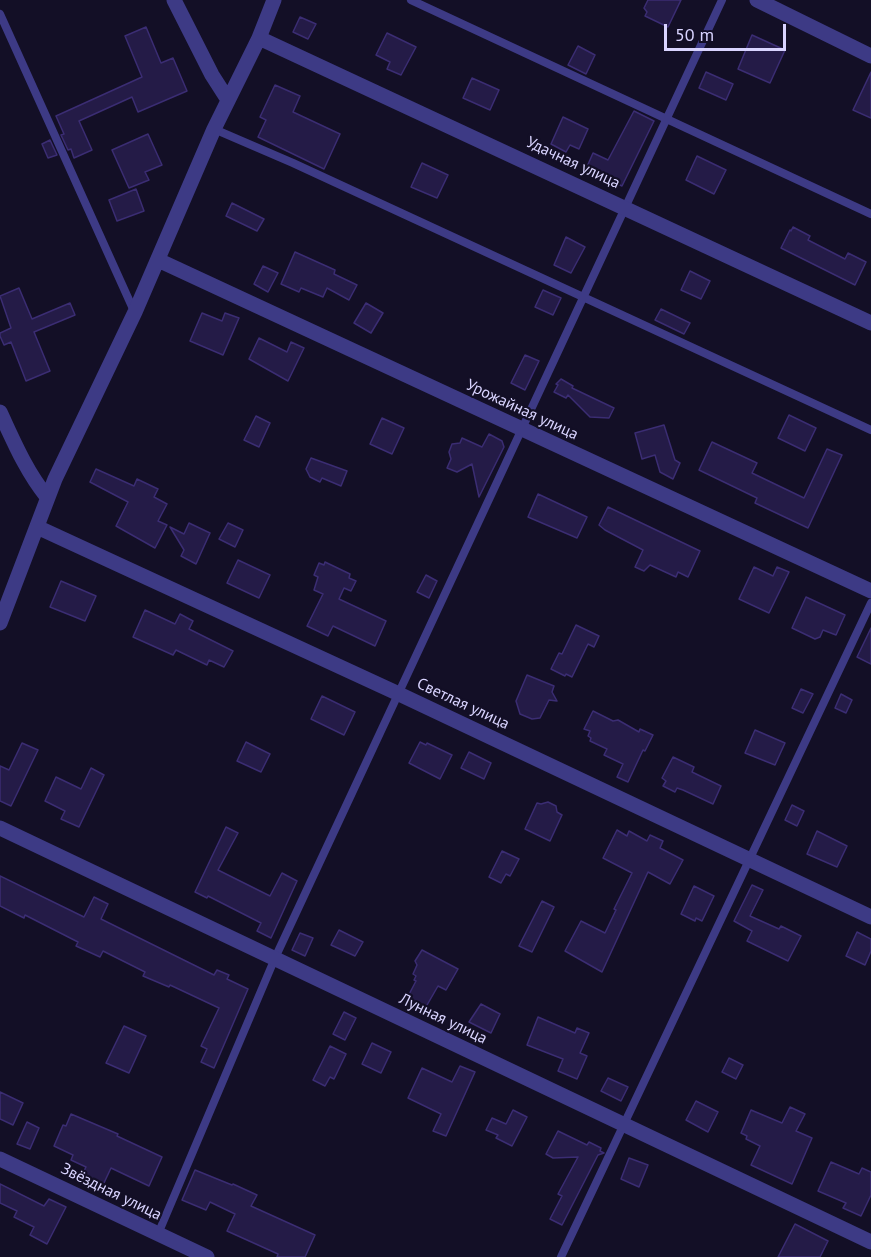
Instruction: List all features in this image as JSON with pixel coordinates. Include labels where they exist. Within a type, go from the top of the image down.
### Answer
[{"type":"street","points":[[174,0],[212,75],[228,100]]},
{"type":"street","points":[[0,622],[47,497],[135,312],[214,129],[259,38],[274,0]]},
{"type":"street","points":[[757,0],[871,56]]},
{"type":"street","name":"Удачная улица","points":[[259,38],[871,322]]},
{"type":"street","name":"Урожайная улица","points":[[158,261],[871,591]]},
{"type":"street","points":[[0,412],[27,469],[47,497]]},
{"type":"street","name":"Светлая улица","points":[[37,528],[399,694],[871,917]]},
{"type":"street","name":"Лунная улица","points":[[0,828],[871,1242]]},
{"type":"street","name":"Звёздная улица","points":[[0,1159],[207,1257]]},
{"type":"lane","points":[[411,0],[871,214]]},
{"type":"lane","points":[[158,1235],[275,958],[722,0]]},
{"type":"lane","points":[[0,14],[135,312]]},
{"type":"lane","points":[[214,129],[293,163],[719,362],[809,400],[871,430]]},
{"type":"lane","points":[[561,1257],[871,603]]},
{"type":"building","points":[[648,0],[681,0],[668,27],[645,16],[647,12],[644,8]]},
{"type":"building","points":[[300,17],[316,24],[308,39],[293,32]]},
{"type":"building","points":[[146,27],[161,63],[173,58],[187,91],[138,112],[132,97],[79,121],[92,150],[74,158],[71,149],[68,150],[61,135],[64,134],[56,116],[142,77],[125,36]]},
{"type":"building","points":[[387,33],[416,47],[401,75],[387,69],[390,62],[376,55]]},
{"type":"building","points":[[752,35],[785,50],[770,83],[738,69]]},
{"type":"building","points":[[578,46],[595,55],[586,74],[568,65]]},
{"type":"building","points":[[706,72],[733,84],[726,100],[699,88]]},
{"type":"building","points":[[871,72],[871,118],[853,110]]},
{"type":"building","points":[[472,78],[499,90],[490,110],[463,98]]},
{"type":"building","points":[[275,85],[300,96],[293,112],[340,134],[324,169],[258,137],[266,120],[260,117]]},
{"type":"building","points":[[634,111],[654,121],[622,186],[586,169],[593,153],[608,160]]},
{"type":"building","points":[[563,117],[588,129],[579,149],[570,145],[566,152],[551,144]]},
{"type":"building","points":[[148,134],[162,165],[145,172],[149,180],[129,188],[112,150]]},
{"type":"building","points":[[50,140],[57,155],[48,158],[42,144]]},
{"type":"building","points":[[697,156],[726,170],[714,194],[686,180]]},
{"type":"building","points":[[422,163],[448,175],[437,198],[411,187]]},
{"type":"building","points":[[136,189],[144,211],[117,221],[109,200]]},
{"type":"building","points":[[232,203],[264,219],[257,231],[226,216]]},
{"type":"building","points":[[793,227],[810,236],[808,240],[845,259],[848,253],[866,262],[855,285],[781,248]]},
{"type":"building","points":[[566,237],[585,247],[571,273],[554,265]]},
{"type":"building","points":[[295,252],[335,270],[334,274],[357,285],[349,300],[327,288],[323,297],[301,288],[299,292],[281,284]]},
{"type":"building","points":[[263,266],[278,273],[268,292],[254,284]]},
{"type":"building","points":[[690,271],[710,281],[701,299],[681,290]]},
{"type":"building","points":[[19,288],[32,319],[70,303],[75,315],[34,332],[50,371],[26,381],[11,342],[4,345],[0,336],[0,333],[11,328],[0,296]]},
{"type":"building","points":[[543,290],[561,298],[553,315],[535,307]]},
{"type":"building","points":[[366,303],[383,313],[371,333],[354,323]]},
{"type":"building","points":[[661,309],[690,323],[684,334],[655,320]]},
{"type":"building","points":[[202,313],[222,321],[225,313],[239,318],[223,355],[190,341]]},
{"type":"building","points":[[259,338],[287,352],[291,342],[304,348],[288,381],[249,359]]},
{"type":"building","points":[[525,355],[539,361],[525,390],[511,383]]},
{"type":"building","points":[[561,379],[573,386],[572,388],[614,408],[609,418],[590,417],[568,395],[566,398],[554,392],[558,385],[556,384]]},
{"type":"building","points":[[789,415],[816,428],[805,451],[778,438]]},
{"type":"building","points":[[256,416],[270,423],[259,447],[244,440]]},
{"type":"building","points":[[382,418],[404,428],[392,454],[370,444]]},
{"type":"building","points":[[664,425],[675,460],[680,463],[673,479],[660,472],[655,455],[642,459],[635,433]]},
{"type":"building","points":[[489,434],[502,441],[504,447],[479,497],[472,464],[457,472],[447,468],[451,459],[449,452],[452,444],[460,443],[462,438],[482,447]]},
{"type":"building","points":[[712,442],[757,463],[752,473],[804,498],[827,449],[842,455],[808,528],[755,503],[757,498],[699,470]]},
{"type":"building","points":[[311,458],[347,471],[341,486],[322,478],[320,482],[310,477],[306,469]]},
{"type":"building","points":[[96,469],[134,486],[137,479],[158,489],[154,497],[167,504],[158,521],[167,525],[155,548],[116,526],[128,502],[90,482]]},
{"type":"building","points":[[538,494],[587,517],[577,538],[528,517]]},
{"type":"building","points":[[608,507],[700,551],[688,577],[678,572],[676,577],[650,565],[644,571],[635,567],[643,550],[599,525]]},
{"type":"building","points":[[189,523],[210,533],[196,564],[181,556],[184,550],[170,527],[184,534]]},
{"type":"building","points":[[228,523],[243,530],[235,547],[219,539]]},
{"type":"building","points":[[238,560],[270,575],[259,598],[227,583]]},
{"type":"building","points":[[325,562],[350,574],[349,578],[356,581],[351,591],[344,588],[339,599],[386,621],[375,646],[333,626],[328,636],[307,626],[323,594],[314,590],[318,577],[314,575],[319,563],[324,565]]},
{"type":"building","points":[[754,567],[773,576],[777,567],[789,572],[769,613],[739,599]]},
{"type":"building","points":[[426,575],[437,581],[429,598],[417,592]]},
{"type":"building","points":[[61,581],[96,596],[85,621],[50,607]]},
{"type":"building","points":[[806,597],[845,615],[836,635],[823,630],[820,637],[815,639],[792,628]]},
{"type":"building","points":[[145,610],[175,624],[180,614],[193,621],[189,629],[233,651],[224,667],[209,660],[207,665],[176,650],[173,655],[133,637]]},
{"type":"building","points":[[576,625],[599,636],[594,647],[588,644],[572,677],[566,674],[565,676],[551,669],[559,653],[562,654]]},
{"type":"building","points":[[871,628],[871,664],[857,657]]},
{"type":"building","points":[[527,675],[554,686],[552,692],[557,701],[549,700],[540,718],[532,719],[520,714],[516,701]]},
{"type":"building","points":[[801,689],[813,694],[803,713],[792,708]]},
{"type":"building","points":[[841,694],[852,700],[846,713],[835,708]]},
{"type":"building","points":[[322,696],[355,712],[344,735],[311,719]]},
{"type":"building","points":[[593,711],[613,721],[618,720],[639,732],[640,729],[653,735],[628,782],[617,777],[623,764],[604,755],[607,749],[590,741],[591,738],[588,736],[590,731],[584,729]]},
{"type":"building","points":[[755,730],[785,743],[775,765],[745,753]]},
{"type":"building","points":[[246,742],[270,754],[261,772],[237,761]]},
{"type":"building","points":[[420,742],[452,755],[440,779],[409,763]]},
{"type":"building","points":[[22,743],[38,750],[11,806],[0,801],[0,766],[9,770]]},
{"type":"building","points":[[469,752],[491,763],[484,779],[461,768]]},
{"type":"building","points":[[673,757],[694,767],[692,772],[721,786],[713,804],[683,790],[677,788],[675,792],[663,786],[666,781],[662,778]]},
{"type":"building","points":[[91,768],[104,775],[79,827],[61,819],[65,811],[45,801],[56,777],[81,789]]},
{"type":"building","points":[[548,802],[556,806],[557,812],[562,815],[550,841],[525,829],[537,803]]},
{"type":"building","points":[[792,805],[804,811],[797,826],[785,820]]},
{"type":"building","points":[[226,827],[238,833],[218,870],[270,896],[282,873],[297,881],[271,938],[257,931],[261,923],[208,896],[207,898],[195,892]]},
{"type":"building","points":[[617,830],[627,836],[629,831],[647,841],[650,835],[663,841],[660,848],[683,860],[670,884],[648,872],[602,972],[565,951],[581,921],[605,933],[632,873],[603,858]]},
{"type":"building","points":[[817,831],[847,846],[837,867],[807,854]]},
{"type":"building","points":[[502,851],[519,859],[510,876],[506,874],[501,883],[489,877]]},
{"type":"building","points":[[0,876],[84,917],[94,897],[108,904],[101,919],[214,975],[217,970],[229,975],[227,979],[248,989],[214,1068],[201,1062],[207,1049],[201,1046],[219,1008],[170,985],[169,987],[143,976],[145,972],[103,951],[100,957],[76,946],[78,942],[25,915],[24,918],[0,906]]},
{"type":"building","points":[[752,885],[763,890],[750,916],[779,929],[781,926],[801,936],[788,961],[747,941],[752,931],[734,921]]},
{"type":"building","points":[[694,886],[714,896],[702,921],[696,918],[695,921],[681,914]]},
{"type":"building","points":[[542,901],[554,907],[532,952],[519,946]]},
{"type":"building","points":[[339,930],[363,942],[355,956],[331,945]]},
{"type":"building","points":[[857,932],[871,939],[871,951],[865,965],[846,956]]},
{"type":"building","points":[[300,933],[313,938],[305,956],[292,950]]},
{"type":"building","points":[[422,950],[458,969],[446,990],[438,986],[423,1012],[405,1002],[416,981],[414,980],[416,976],[413,974],[417,965],[415,961]]},
{"type":"building","points":[[481,1004],[500,1014],[491,1033],[469,1022]]},
{"type":"building","points":[[344,1012],[356,1018],[345,1040],[333,1034]]},
{"type":"building","points":[[538,1017],[575,1033],[577,1028],[589,1033],[580,1053],[587,1056],[577,1079],[558,1071],[563,1059],[527,1045]]},
{"type":"building","points":[[124,1026],[146,1036],[129,1073],[106,1063]]},
{"type":"building","points":[[372,1043],[391,1052],[381,1073],[362,1064]]},
{"type":"building","points":[[330,1046],[346,1054],[334,1079],[330,1077],[325,1086],[313,1080]]},
{"type":"building","points":[[729,1058],[743,1065],[736,1079],[722,1072]]},
{"type":"building","points":[[460,1066],[475,1072],[446,1136],[433,1131],[441,1114],[408,1098],[422,1068],[452,1082]]},
{"type":"building","points":[[608,1078],[628,1087],[621,1101],[601,1091]]},
{"type":"building","points":[[0,1092],[23,1103],[13,1125],[0,1119]]},
{"type":"building","points":[[696,1101],[718,1112],[708,1132],[686,1120]]},
{"type":"building","points":[[790,1107],[805,1114],[796,1131],[812,1138],[792,1184],[751,1165],[760,1146],[746,1139],[747,1136],[741,1133],[751,1110],[782,1123]]},
{"type":"building","points":[[513,1110],[527,1117],[512,1146],[496,1138],[498,1135],[486,1130],[492,1118],[506,1124]]},
{"type":"building","points":[[71,1114],[118,1134],[117,1136],[162,1157],[149,1186],[111,1168],[103,1185],[82,1175],[86,1167],[71,1160],[73,1155],[54,1146],[63,1125],[66,1126]]},
{"type":"building","points":[[27,1122],[39,1128],[30,1149],[17,1144]]},
{"type":"building","points":[[558,1131],[587,1145],[589,1142],[601,1148],[600,1151],[604,1153],[598,1155],[562,1225],[550,1219],[562,1196],[558,1194],[578,1157],[553,1158],[546,1154]]},
{"type":"building","points":[[629,1158],[648,1165],[639,1187],[621,1179]]},
{"type":"building","points":[[831,1162],[859,1174],[862,1168],[871,1172],[871,1195],[861,1216],[843,1208],[846,1203],[818,1191]]},
{"type":"building","points":[[195,1170],[257,1195],[251,1206],[315,1235],[305,1257],[277,1257],[278,1254],[227,1231],[235,1214],[210,1202],[206,1210],[182,1200]]},
{"type":"building","points":[[0,1184],[44,1206],[49,1199],[66,1207],[47,1244],[30,1235],[34,1227],[14,1217],[17,1211],[0,1203]]},
{"type":"building","points":[[795,1224],[828,1241],[820,1257],[778,1257]]}]
